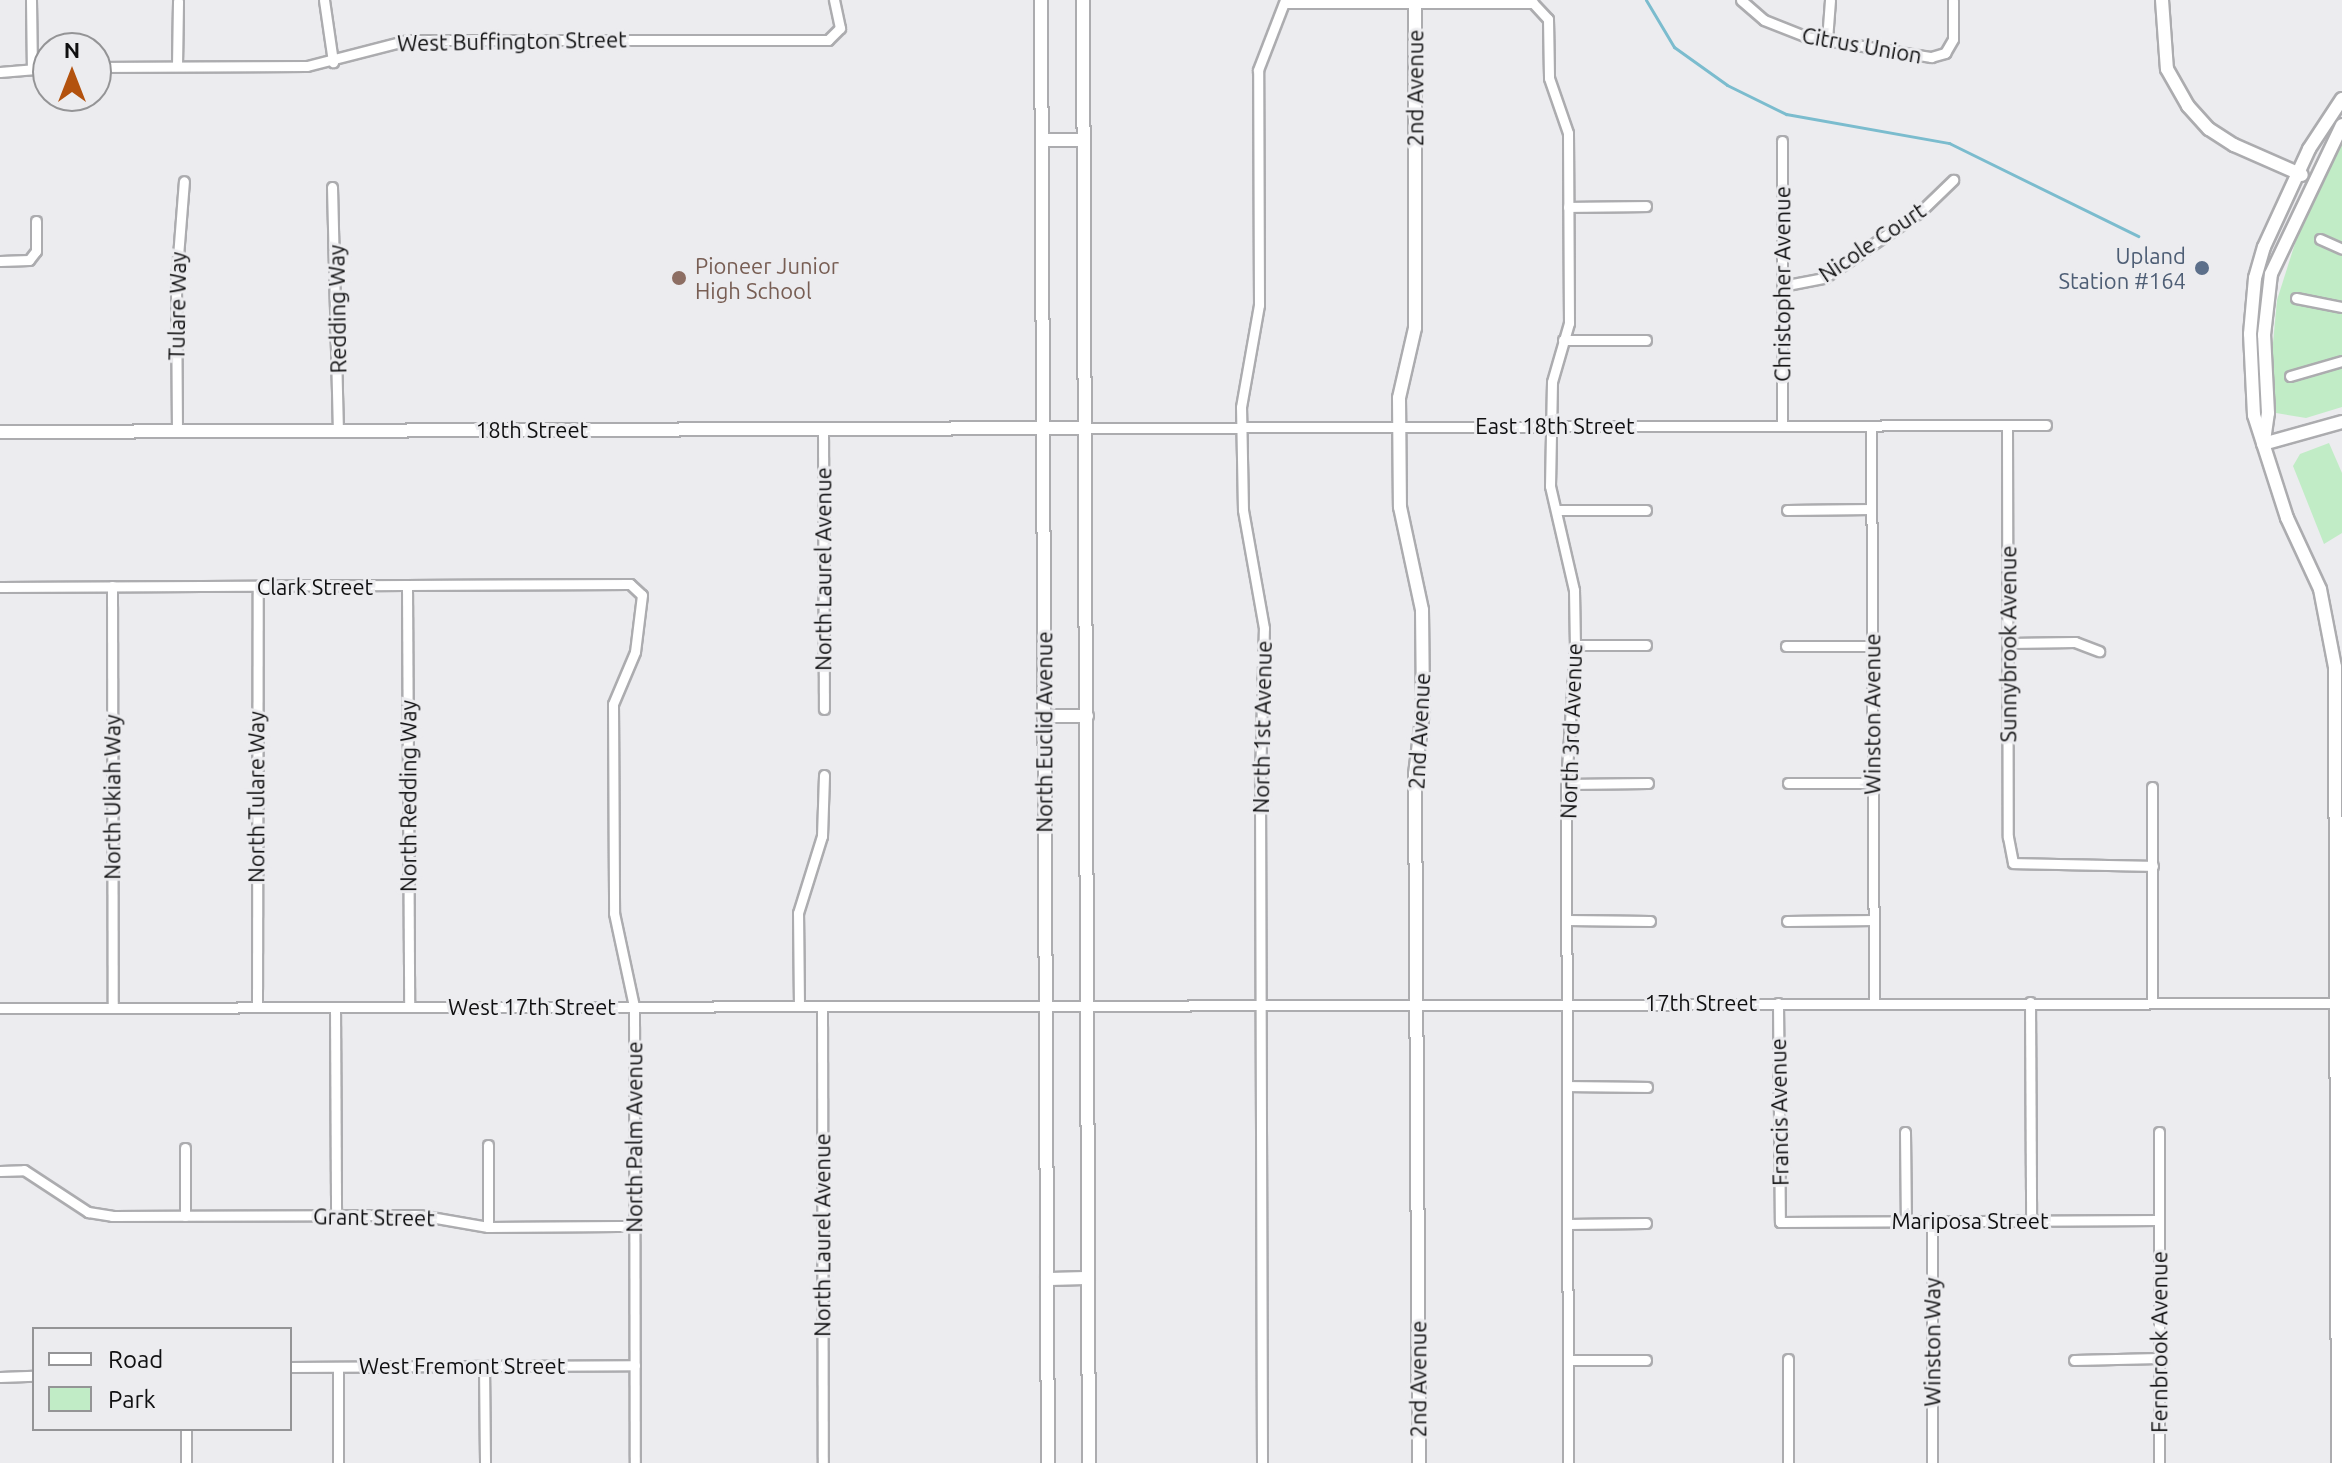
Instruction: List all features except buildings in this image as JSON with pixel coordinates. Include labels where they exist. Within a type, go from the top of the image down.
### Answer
[{"type":"main road","name":"North Euclid Avenue","points":[[1041,0],[1048,1463]]},
{"type":"main road","name":"North Euclid Avenue","points":[[1083,0],[1089,1463]]},
{"type":"main road","points":[[2162,0],[2167,69],[2188,106],[2209,129],[2234,145],[2312,179]]},
{"type":"main road","name":"2nd Avenue","points":[[1415,4],[1415,328],[1399,398],[1399,427],[1400,507],[1422,610],[1423,711],[1415,774],[1419,1463]]},
{"type":"main road","points":[[2338,1463],[2339,838],[2333,639],[2320,589],[2287,518],[2263,444],[2251,390],[2250,310],[2264,247],[2298,173],[2342,99]]},
{"type":"main road","points":[[2263,444],[2268,413],[2264,335],[2271,274],[2312,179],[2342,125]]},
{"type":"main road","points":[[1042,140],[1084,140]]},
{"type":"main road","points":[[2263,444],[2342,422]]},
{"type":"main road","name":"East 18th Street","points":[[1064,428],[1086,428]]},
{"type":"main road","name":"18th Street","points":[[0,432],[1064,428]]},
{"type":"main road","points":[[1044,716],[1087,716]]},
{"type":"main road","points":[[1047,1279],[1088,1278]]},
{"type":"street","points":[[0,72],[32,68],[31,0]]},
{"type":"street","points":[[324,0],[333,62]]},
{"type":"street","name":"West Buffington Street","points":[[112,67],[333,62],[367,47],[408,40],[816,41],[835,36],[840,28],[834,0]]},
{"type":"street","name":"Citrus Union","points":[[1741,0],[1782,29],[1827,40],[1931,57],[1945,53],[1953,39],[1953,0]]},
{"type":"street","points":[[1827,40],[1830,0]]},
{"type":"street","points":[[177,66],[178,1]]},
{"type":"street","points":[[1285,2],[1415,4]]},
{"type":"street","name":"North 1st Avenue","points":[[1262,1463],[1260,1004],[1264,628],[1243,510],[1242,428],[1243,381],[1259,305],[1258,70],[1269,31],[1285,2]]},
{"type":"street","name":"North 3rd Avenue","points":[[1415,4],[1533,3],[1544,9],[1549,78],[1568,133],[1569,323],[1552,382],[1550,426],[1556,510],[1574,590],[1575,645],[1566,784],[1568,1463]]},
{"type":"street","name":"Christopher Avenue","points":[[1782,141],[1782,426]]},
{"type":"street","name":"Nicole Court","points":[[1782,286],[1824,278],[1921,211],[1953,180]]},
{"type":"street","name":"Tulare Way","points":[[177,431],[176,282],[184,181]]},
{"type":"street","name":"Redding Way","points":[[332,187],[338,431]]},
{"type":"street","points":[[1568,207],[1646,206]]},
{"type":"street","points":[[0,261],[29,260],[36,251],[36,221]]},
{"type":"street","points":[[2320,239],[2342,249]]},
{"type":"street","points":[[2296,298],[2342,307]]},
{"type":"street","points":[[1563,340],[1646,340]]},
{"type":"street","points":[[2290,376],[2342,361]]},
{"type":"street","name":"Sunnybrook Avenue","points":[[2007,425],[2008,837],[2013,863],[2153,866]]},
{"type":"street","name":"East 18th Street","points":[[1086,428],[2046,425]]},
{"type":"street","name":"Winston Avenue","points":[[1871,426],[1874,1002]]},
{"type":"street","name":"North Laurel Avenue","points":[[823,429],[824,709]]},
{"type":"street","points":[[1787,510],[1871,509]]},
{"type":"street","points":[[1556,510],[1646,510]]},
{"type":"street","name":"Clark Street","points":[[0,587],[630,584]]},
{"type":"street","name":"North Palm Avenue","points":[[630,584],[642,595],[643,606],[635,652],[613,704],[614,913],[634,1006],[635,1463]]},
{"type":"street","name":"North Ukiah Way","points":[[112,586],[113,1008]]},
{"type":"street","name":"North Redding Way","points":[[407,586],[409,1007]]},
{"type":"street","name":"North Tulare Way","points":[[257,1007],[258,587]]},
{"type":"street","points":[[2009,643],[2075,642],[2099,651]]},
{"type":"street","points":[[1575,645],[1646,645]]},
{"type":"street","points":[[1786,646],[1872,646]]},
{"type":"street","points":[[799,1006],[798,913],[822,836],[824,775]]},
{"type":"street","points":[[1566,784],[1648,783]]},
{"type":"street","points":[[1788,783],[1873,783]]},
{"type":"street","points":[[2152,787],[2152,1002]]},
{"type":"street","points":[[1568,920],[1650,921]]},
{"type":"street","points":[[1787,921],[1874,920]]},
{"type":"street","points":[[2030,1002],[2031,1221]]},
{"type":"street","name":"Francis Avenue","points":[[1778,1003],[1780,1222]]},
{"type":"street","name":"17th Street","points":[[1065,1004],[2337,1003]]},
{"type":"street","name":"West 17th Street","points":[[0,1008],[1065,1004]]},
{"type":"street","name":"North Laurel Avenue","points":[[822,1006],[823,1463]]},
{"type":"street","points":[[335,1007],[336,1215]]},
{"type":"street","points":[[1568,1086],[1647,1087]]},
{"type":"street","points":[[1905,1132],[1906,1221]]},
{"type":"street","name":"Fernbrook Avenue","points":[[2159,1132],[2159,1463]]},
{"type":"street","points":[[488,1145],[488,1227]]},
{"type":"street","points":[[185,1148],[185,1216]]},
{"type":"street","name":"Grant Street","points":[[0,1171],[24,1170],[79,1208],[112,1216],[419,1215],[488,1227],[634,1226]]},
{"type":"street","name":"Mariposa Street","points":[[1780,1222],[2159,1220]]},
{"type":"street","name":"Winston Way","points":[[1932,1221],[1932,1463]]},
{"type":"street","points":[[1568,1224],[1646,1223]]},
{"type":"street","points":[[2074,1360],[2159,1358]]},
{"type":"street","points":[[1788,1359],[1788,1463]]},
{"type":"street","points":[[1568,1360],[1646,1360]]},
{"type":"street","name":"West Fremont Street","points":[[292,1367],[635,1365]]},
{"type":"street","points":[[484,1366],[485,1463]]},
{"type":"street","points":[[338,1367],[338,1463]]},
{"type":"street","points":[[0,1377],[32,1376]]},
{"type":"street","points":[[186,1431],[186,1463]]},
{"type":"green space","points":[[2342,144],[2342,407],[2306,418],[2276,413],[2272,354],[2277,300],[2298,234]]},
{"type":"green space","points":[[2329,443],[2342,473],[2342,533],[2324,544],[2293,466],[2300,454]]},
{"type":"waterway","points":[[1646,0],[1674,47],[1727,85],[1786,114],[1949,143],[2138,236]]},
{"type":"place","name":"Upland Station #164","points":[[2202,268]]},
{"type":"place","name":"Pioneer Junior High School","points":[[679,278]]}]
